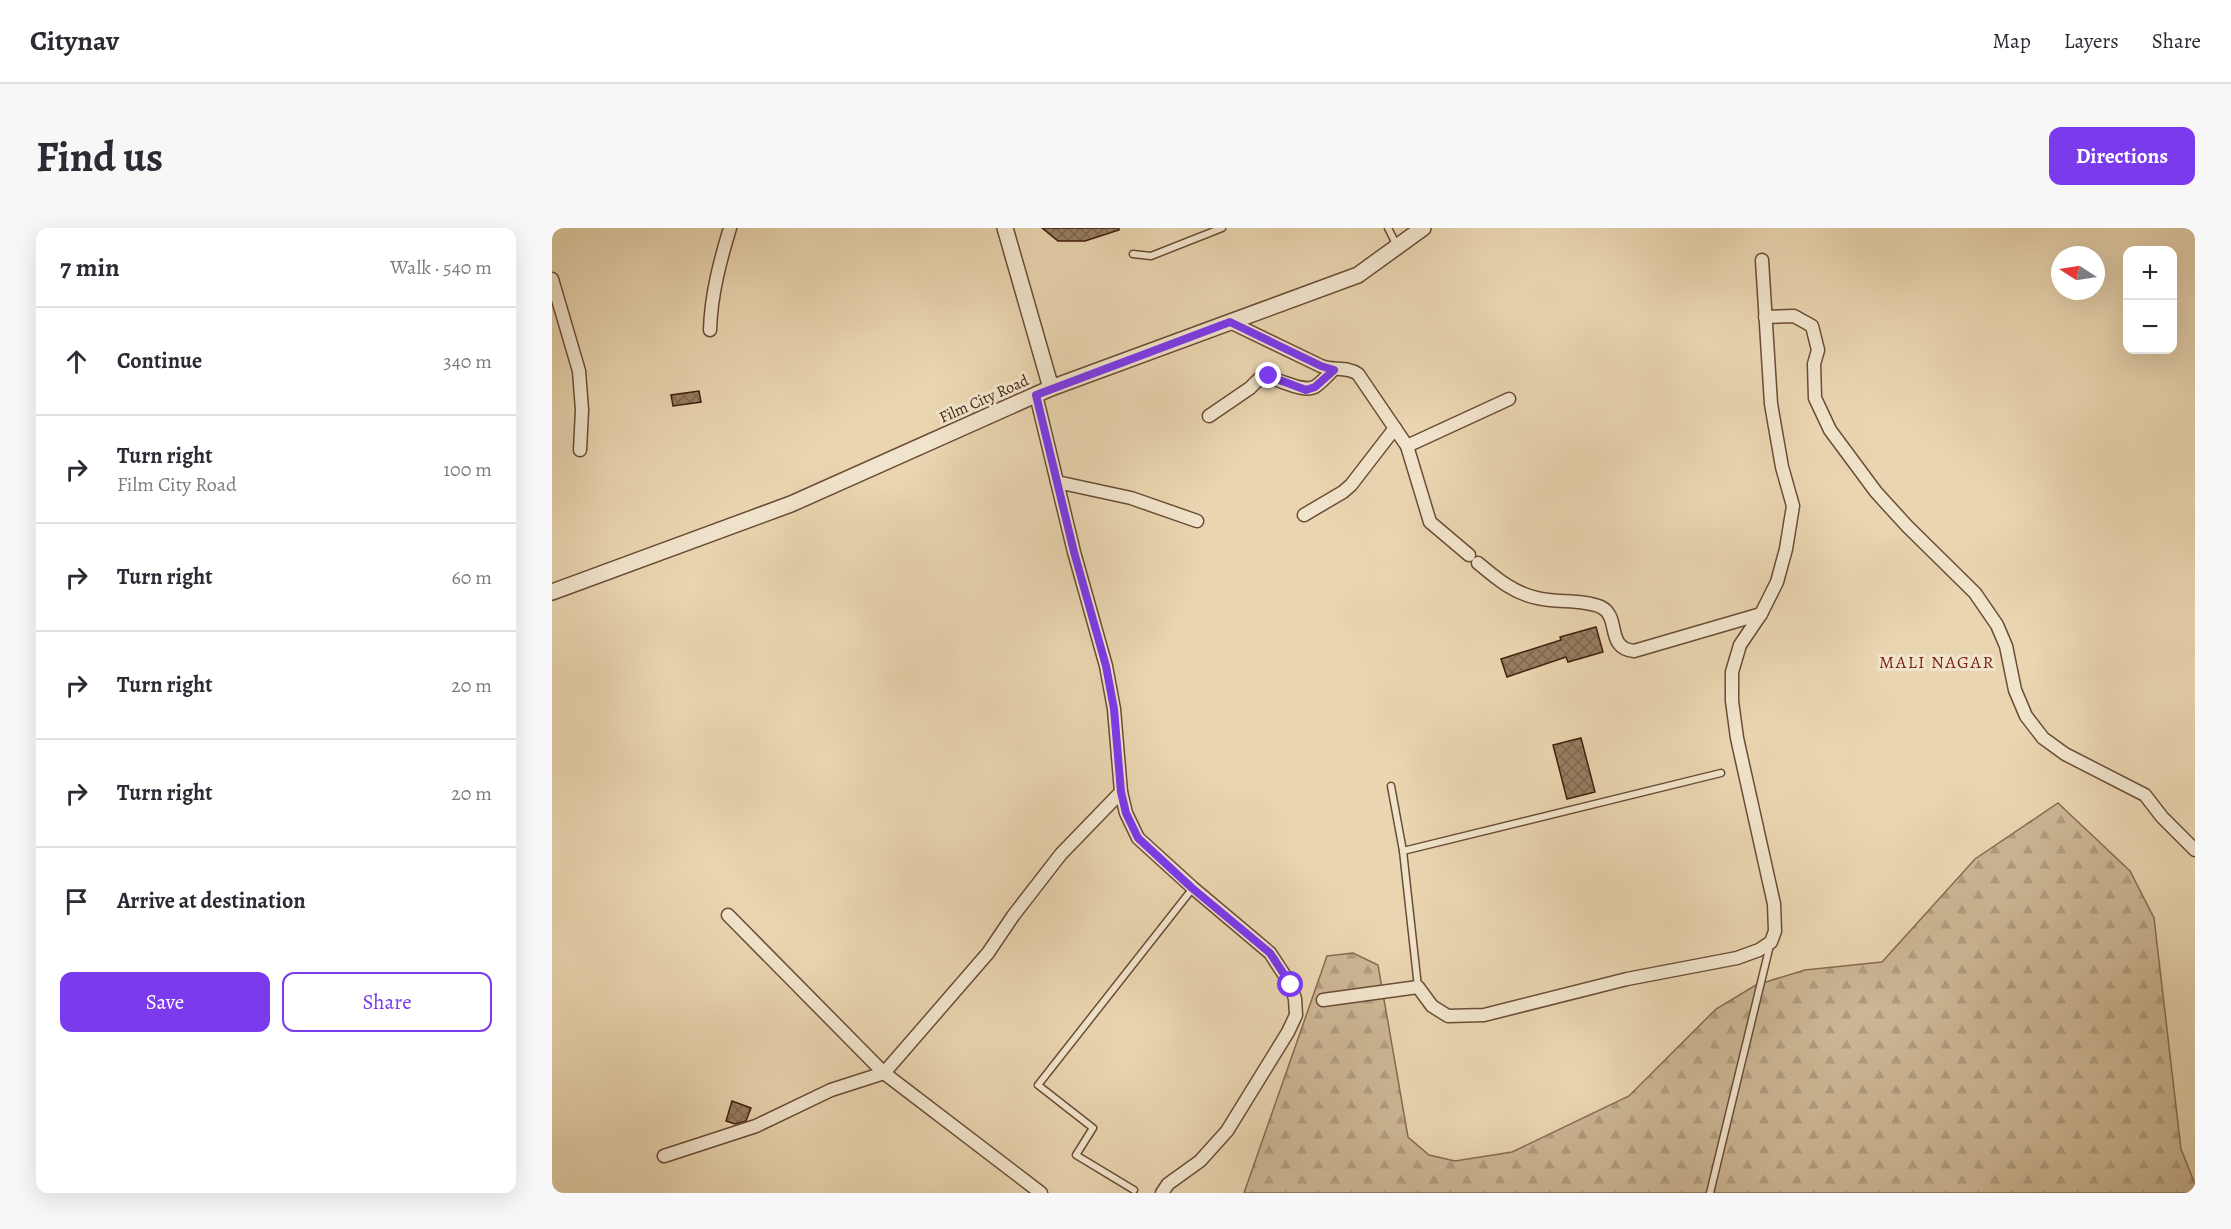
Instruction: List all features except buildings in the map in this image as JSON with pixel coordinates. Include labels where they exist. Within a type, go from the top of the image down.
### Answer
[{"type":"street","points":[[710,330],[720,262],[730,228]]},
{"type":"street","points":[[1005,228],[1051,388]]},
{"type":"street","name":"Film City Road","points":[[552,592],[791,504],[1051,388],[1358,274],[1423,228]]},
{"type":"street","points":[[1323,1000],[1418,987],[1432,1006],[1448,1016],[1484,1015],[1627,979],[1737,958],[1759,950],[1771,942],[1774,931],[1774,904],[1737,738],[1732,701],[1732,672],[1740,645],[1761,614],[1777,582],[1786,549],[1793,506],[1782,467],[1772,404],[1762,260]]},
{"type":"street","points":[[552,279],[579,371],[582,410],[579,450]]},
{"type":"street","points":[[1765,316],[1794,316],[1812,326],[1818,350],[1814,364],[1815,398],[1830,430],[1876,492],[1975,593],[1997,625],[2006,646],[2015,690],[2026,716],[2043,738],[2065,754],[2145,795],[2162,817],[2195,850]]},
{"type":"street","points":[[1230,322],[1321,366],[1334,370],[1349,369],[1358,374],[1407,446],[1430,522],[1506,586],[1537,598],[1595,605],[1604,609],[1609,615],[1618,644],[1624,650],[1634,651],[1761,614]]},
{"type":"street","points":[[1209,416],[1250,388],[1261,377],[1269,376],[1306,390],[1315,387],[1334,370]]},
{"type":"street","points":[[1036,395],[1074,552],[1106,666],[1115,718],[1121,792],[1126,813],[1138,838],[1192,888],[1270,953],[1291,985],[1295,999],[1296,1015],[1288,1032],[1227,1131],[1200,1161],[1168,1184],[1161,1193]]},
{"type":"street","points":[[1407,446],[1509,399]]},
{"type":"street","points":[[1304,515],[1351,485],[1395,428]]},
{"type":"street","points":[[1057,482],[1131,498],[1197,521]]},
{"type":"street","points":[[664,1156],[756,1126],[831,1090],[884,1073],[988,953],[1013,916],[1061,854],[1121,792]]},
{"type":"street","points":[[728,915],[884,1073],[1041,1193]]},
{"type":"lane","points":[[1133,254],[1151,256],[1222,228]]},
{"type":"lane","points":[[1388,228],[1397,246]]},
{"type":"lane","points":[[1403,851],[1721,773]]},
{"type":"lane","points":[[1391,786],[1403,851],[1418,987]]},
{"type":"lane","points":[[1134,1190],[1076,1155],[1093,1128],[1038,1085],[1192,888]]},
{"type":"lane","points":[[1710,1193],[1771,942]]},
{"type":"green space","points":[[2058,803],[2130,871],[2154,918],[2181,1149],[2195,1184],[2195,1193],[1244,1193],[1327,956],[1353,953],[1378,965],[1408,1137],[1429,1155],[1455,1161],[1512,1152],[1629,1096],[1716,1009],[1756,985],[1805,970],[1882,962],[1975,859]]},
{"type":"district","name":"MALI NAGAR","points":[[1937,662]]},
{"type":"route","points":[[1269,376],[1306,390],[1315,387],[1334,370],[1321,366],[1230,322],[1036,395],[1074,552],[1106,666],[1114,709],[1121,792],[1126,813],[1138,838],[1192,888],[1270,953],[1291,985]]}]
